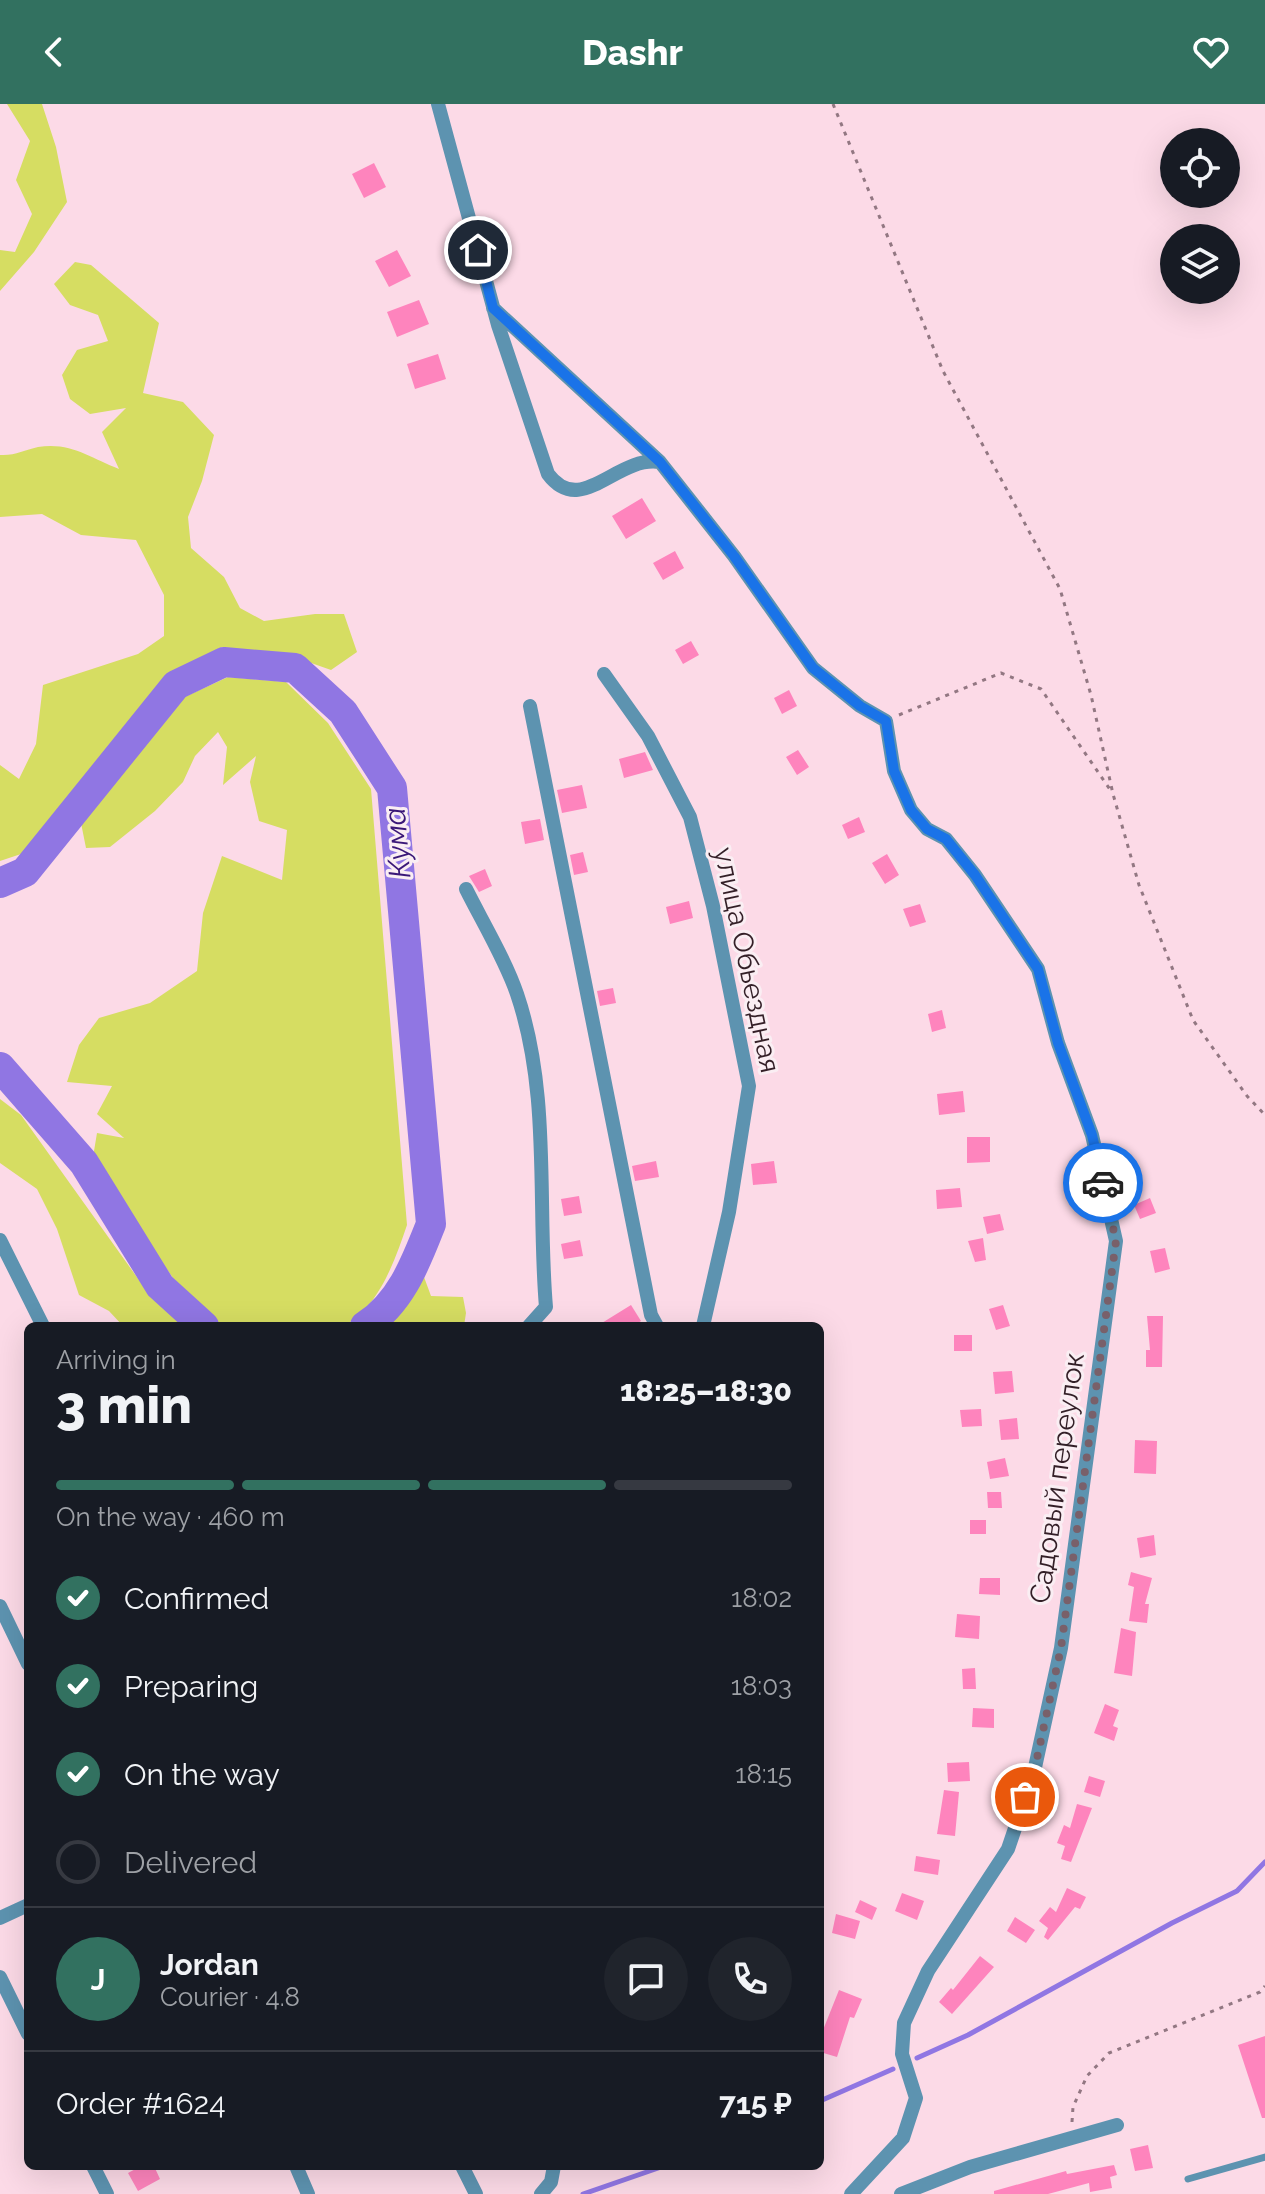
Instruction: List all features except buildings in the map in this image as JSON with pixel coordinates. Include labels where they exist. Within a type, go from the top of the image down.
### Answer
[{"type":"street","points":[[438,104],[493,308],[548,474],[556,485],[566,490],[581,491],[645,460],[660,462]]},
{"type":"street","points":[[493,308],[660,462],[734,556],[813,668],[860,706],[886,721]]},
{"type":"street","name":"улица Обьездная","points":[[604,674],[648,736],[690,817],[713,906],[749,1086],[729,1212],[704,1322]]},
{"type":"street","points":[[530,706],[655,1322]]},
{"type":"street","name":"Садовый переулок","points":[[851,2194],[903,2138],[916,2098],[902,2054],[904,2023],[928,1971],[1008,1849],[1034,1772],[1061,1648],[1116,1241],[1092,1135],[1058,1043],[1038,969],[975,875],[946,839],[927,829],[911,810],[894,771],[886,721]]},
{"type":"street","points":[[466,889],[517,992],[529,1037],[540,1155],[546,1307],[533,1322]]},
{"type":"street","points":[[0,1240],[41,1322]]},
{"type":"street","points":[[0,1606],[24,1656]]},
{"type":"street","points":[[0,1918],[24,1907]]},
{"type":"street","points":[[0,1977],[24,2026]]},
{"type":"street","points":[[901,2194],[970,2167],[1117,2125]]},
{"type":"street","points":[[95,2170],[107,2194]]},
{"type":"street","points":[[298,2170],[308,2194]]},
{"type":"street","points":[[464,2170],[476,2194]]},
{"type":"street","points":[[541,2194],[551,2182],[553,2170]]},
{"type":"lane","points":[[1188,2179],[1265,2157]]},
{"type":"path","points":[[833,104],[943,371],[1060,589],[1091,695],[1113,794],[1139,885],[1193,1020],[1247,1096],[1265,1115]]},
{"type":"path","points":[[886,721],[1001,673],[1041,689],[1113,794]]},
{"type":"path","points":[[1071,2138],[1073,2107],[1087,2076],[1109,2053],[1260,1992],[1265,1986]]},
{"type":"green space","points":[[7,104],[42,104],[56,147],[67,202],[34,252],[0,291],[0,250],[15,252],[32,214],[16,180],[30,141]]},
{"type":"green space","points":[[75,262],[91,265],[159,323],[143,393],[183,402],[214,435],[202,481],[188,517],[191,548],[224,577],[240,608],[264,621],[315,614],[344,614],[357,652],[331,670],[297,658],[222,647],[171,672],[24,853],[0,861],[0,765],[19,779],[36,744],[43,685],[138,654],[164,636],[164,595],[136,540],[81,535],[42,514],[0,517],[0,455],[38,447],[61,447],[119,469],[102,432],[126,408],[90,414],[70,399],[62,375],[77,350],[108,341],[98,315],[70,305],[54,284]]},
{"type":"green space","points":[[228,677],[286,682],[328,723],[371,789],[407,1225],[384,1282],[366,1308],[350,1322],[218,1322],[173,1278],[92,1163],[97,1133],[124,1138],[97,1114],[112,1086],[67,1082],[79,1045],[99,1018],[150,1003],[197,971],[203,913],[222,856],[282,880],[287,830],[259,821],[250,782],[256,756],[223,785],[227,747],[218,732],[195,756],[183,782],[155,811],[110,847],[86,848],[81,823],[180,699]]},
{"type":"green space","points":[[0,1099],[21,1115],[144,1287],[184,1322],[119,1322],[109,1311],[79,1295],[57,1229],[37,1189],[0,1163]]},
{"type":"green space","points":[[424,1277],[431,1296],[463,1297],[465,1322],[386,1322],[412,1296]]},
{"type":"waterway","name":"Кума","points":[[0,883],[25,872],[176,685],[224,662],[295,668],[343,712],[392,788],[431,1224],[406,1281],[388,1306],[371,1322]]},
{"type":"waterway","name":"Кума","points":[[0,1067],[84,1163],[160,1286],[200,1322]]},
{"type":"waterway","points":[[917,2058],[968,2035],[1172,1923],[1237,1891],[1265,1862]]},
{"type":"waterway","points":[[824,2099],[893,2069]]},
{"type":"waterway","points":[[583,2194],[652,2170]]},
{"type":"way so far","points":[[1025,1797],[1034,1772],[1061,1648],[1116,1241],[1103,1183]]},
{"type":"route","points":[[478,250],[493,308],[660,462],[734,556],[813,668],[860,706],[886,721],[894,771],[911,810],[927,829],[946,839],[975,875],[1038,969],[1058,1043],[1092,1135],[1103,1183]]}]
